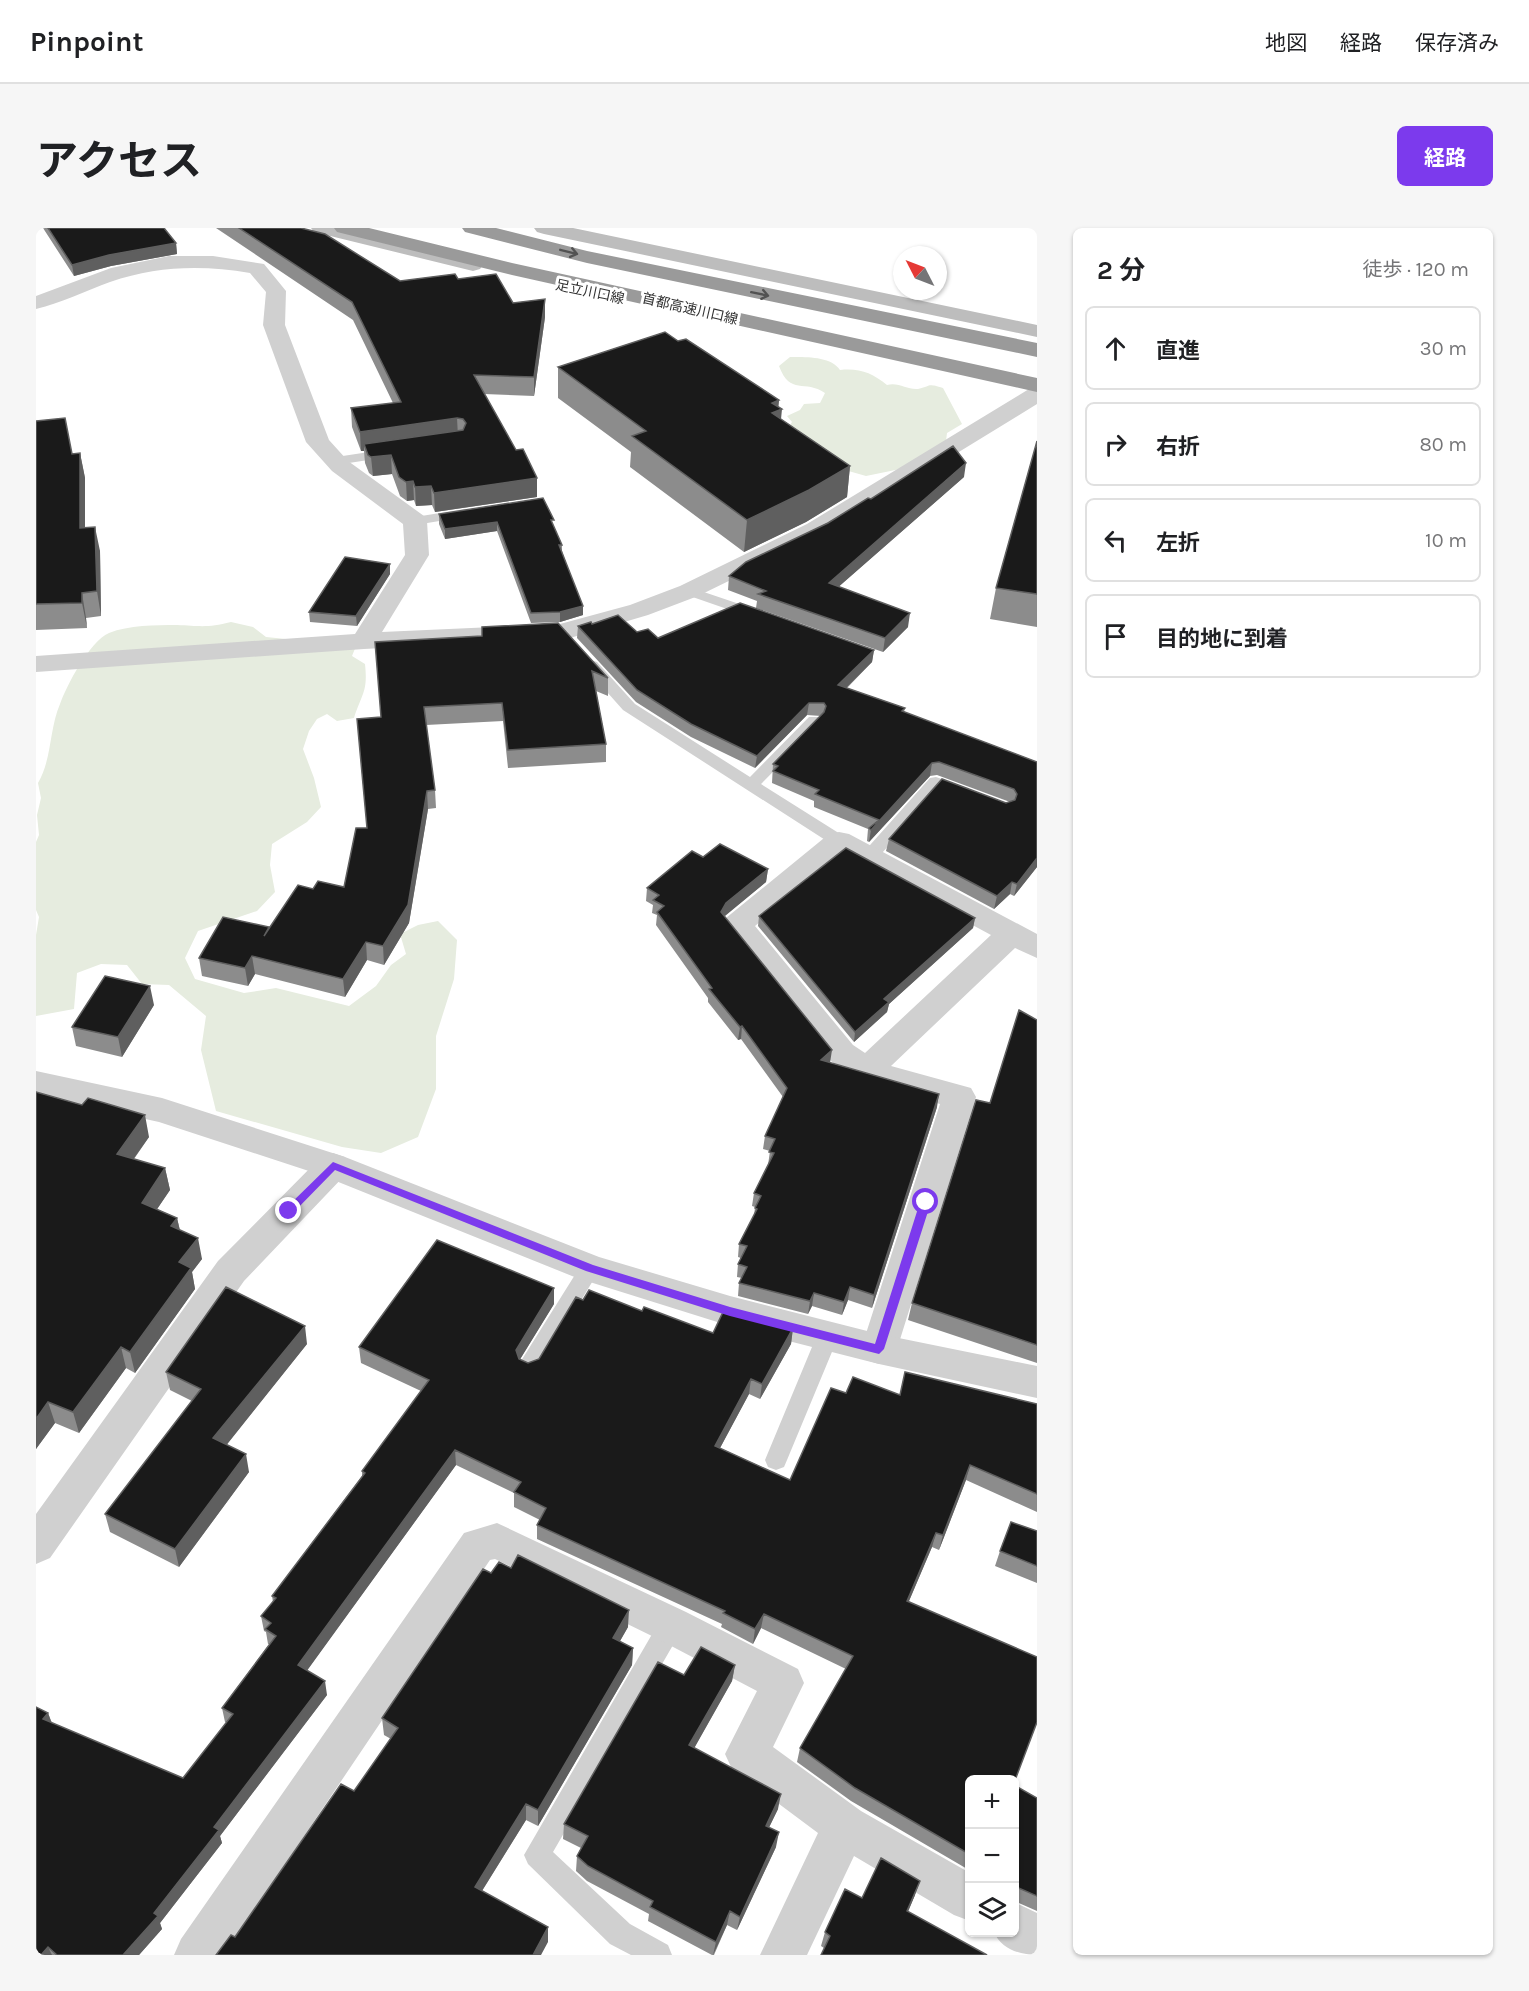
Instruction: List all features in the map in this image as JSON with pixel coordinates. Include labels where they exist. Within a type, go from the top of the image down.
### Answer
[{"type":"highway","name":"首都高速川口線","points":[[344,228],[501,266],[1037,385]]},
{"type":"highway","points":[[409,228],[663,293],[829,340]]},
{"type":"highway","points":[[472,228],[587,257],[1037,350]]},
{"type":"highway","points":[[532,228],[1037,337]]},
{"type":"main road","name":"足立川口線","points":[[321,228],[540,281],[1037,392]]},
{"type":"main road","points":[[544,228],[1037,331]]},
{"type":"street","points":[[36,303],[112,276],[167,262],[214,261],[257,268],[276,291],[274,325],[318,442],[336,461],[383,499],[415,521],[417,555],[364,641]]},
{"type":"street","points":[[36,664],[364,641],[561,632],[639,610],[689,591],[816,529],[1037,392]]},
{"type":"street","points":[[866,1071],[1024,940],[839,841],[737,925],[842,1053],[866,1071],[959,1097],[879,1349]]},
{"type":"street","points":[[36,1083],[162,1110],[333,1166],[590,1268],[730,1311],[879,1349],[1037,1382]]},
{"type":"street","points":[[36,1546],[231,1271],[333,1166]]},
{"type":"street","points":[[196,1955],[478,1545],[496,1541],[671,1625],[783,1683],[747,1754],[845,1826],[965,1897]]},
{"type":"street","points":[[783,1955],[845,1826]]},
{"type":"street","points":[[1019,1928],[1037,1938]]},
{"type":"lane","points":[[336,461],[402,451]]},
{"type":"lane","points":[[415,521],[482,511]]},
{"type":"lane","points":[[689,591],[777,622]]},
{"type":"lane","points":[[561,632],[629,707],[839,841]]},
{"type":"lane","points":[[750,786],[815,720]]},
{"type":"lane","points":[[868,858],[936,782],[975,797]]},
{"type":"lane","points":[[529,1367],[590,1268]]},
{"type":"lane","points":[[776,1460],[828,1335]]},
{"type":"lane","points":[[658,1955],[621,1934],[537,1855],[671,1625]]},
{"type":"shaded area","points":[[790,357],[810,357],[831,362],[840,370],[865,372],[887,385],[895,384],[914,389],[931,385],[943,388],[962,424],[947,433],[946,441],[910,467],[866,476],[845,470],[784,434],[792,422],[787,416],[800,410],[804,404],[820,403],[825,393],[788,381],[779,366]]},
{"type":"shaded area","points":[[231,622],[253,627],[266,637],[356,646],[352,656],[365,664],[365,687],[354,718],[337,721],[327,714],[317,719],[309,731],[303,749],[314,778],[321,807],[307,822],[272,844],[270,865],[275,892],[257,911],[198,931],[185,958],[195,979],[244,993],[276,988],[349,1006],[376,986],[391,965],[406,954],[400,934],[418,925],[438,921],[457,940],[454,979],[436,1036],[436,1089],[418,1137],[381,1153],[342,1147],[216,1111],[201,1050],[206,1016],[169,985],[142,984],[127,965],[101,964],[77,973],[74,1009],[36,1016],[36,935],[39,917],[36,910],[36,842],[39,835],[37,815],[41,798],[38,783],[46,764],[56,714],[63,696],[87,654],[101,638],[109,633],[142,626],[204,626]]},
{"type":"building","points":[[48,228],[164,228],[176,243],[109,255],[72,265]]},
{"type":"building","points":[[239,228],[301,228],[325,234],[400,281],[455,274],[458,279],[496,274],[513,303],[545,299],[534,377],[474,375],[516,450],[523,449],[537,478],[434,493],[431,486],[415,487],[413,481],[406,482],[399,477],[391,455],[371,457],[368,455],[364,444],[463,430],[466,423],[463,419],[457,418],[360,432],[351,408],[401,402],[352,302]]},
{"type":"building","points":[[665,332],[678,341],[686,339],[779,400],[772,403],[782,409],[772,413],[850,466],[809,490],[747,520],[632,436],[646,431],[558,367]]},
{"type":"building","points":[[65,418],[72,454],[80,453],[80,528],[95,527],[97,591],[82,593],[82,603],[36,604],[36,421]]},
{"type":"building","points":[[1037,441],[1037,594],[996,588]]},
{"type":"building","points":[[953,446],[966,463],[829,583],[910,613],[885,638],[758,594],[766,591],[729,576],[746,562],[828,523],[868,498],[871,499]]},
{"type":"building","points":[[543,498],[554,520],[551,520],[562,545],[559,545],[583,606],[560,612],[531,613],[497,522],[445,529],[439,514]]},
{"type":"building","points":[[345,557],[390,564],[356,616],[309,612]]},
{"type":"building","points":[[740,603],[874,650],[838,685],[905,708],[902,711],[1037,762],[1037,858],[1017,884],[1012,882],[997,896],[889,839],[942,779],[1006,803],[1015,800],[1017,794],[1014,789],[939,762],[932,763],[871,830],[869,828],[879,820],[815,794],[819,790],[773,771],[778,766],[773,764],[824,712],[826,706],[824,703],[809,703],[757,756],[691,724],[637,690],[578,626],[618,615],[637,632],[648,629],[658,638]]},
{"type":"building","points":[[558,623],[608,678],[592,671],[606,744],[508,750],[502,703],[424,707],[435,790],[427,791],[408,905],[383,946],[366,942],[343,979],[252,956],[245,968],[199,958],[223,917],[269,927],[264,936],[298,885],[313,889],[318,881],[344,887],[356,828],[367,828],[357,719],[381,717],[375,642],[482,636],[482,627]]},
{"type":"building","points":[[720,844],[768,869],[726,903],[721,912],[832,1050],[821,1060],[939,1094],[874,1295],[850,1287],[844,1302],[814,1293],[810,1301],[739,1283],[747,1267],[738,1264],[747,1246],[739,1244],[761,1196],[754,1193],[774,1153],[769,1152],[775,1139],[765,1136],[787,1088],[742,1026],[740,1027],[709,989],[712,988],[657,912],[664,906],[653,900],[659,895],[647,888],[692,851],[703,857]]},
{"type":"building","points":[[846,848],[975,918],[884,999],[889,1002],[855,1032],[759,916]]},
{"type":"building","points":[[105,976],[150,986],[118,1037],[72,1027]]},
{"type":"building","points":[[1019,1010],[1037,1020],[1037,1345],[912,1303],[976,1100],[990,1103]]},
{"type":"building","points":[[36,1092],[82,1105],[88,1098],[145,1115],[117,1154],[165,1168],[142,1203],[177,1218],[171,1226],[198,1238],[179,1262],[191,1268],[130,1352],[121,1347],[73,1412],[48,1402],[36,1419]]},
{"type":"building","points":[[437,1240],[554,1288],[516,1350],[519,1359],[528,1363],[539,1359],[576,1297],[583,1300],[589,1290],[642,1311],[644,1307],[713,1333],[724,1310],[793,1328],[762,1384],[751,1379],[715,1446],[790,1480],[831,1388],[846,1393],[853,1377],[900,1395],[905,1372],[1037,1404],[1037,1494],[970,1465],[943,1535],[936,1533],[907,1601],[1037,1657],[1037,1722],[1017,1775],[965,1775],[965,1852],[855,1788],[800,1748],[853,1656],[764,1614],[755,1629],[723,1613],[725,1611],[537,1525],[546,1508],[514,1492],[521,1482],[455,1450],[298,1665],[325,1681],[214,1827],[219,1830],[154,1913],[158,1916],[123,1955],[57,1955],[48,1947],[41,1955],[36,1955],[36,1707],[48,1713],[43,1719],[183,1778],[233,1714],[222,1708],[276,1636],[265,1629],[271,1623],[261,1616],[276,1598],[272,1596],[365,1473],[362,1471],[429,1380],[359,1347]]},
{"type":"building","points":[[226,1287],[305,1326],[213,1438],[246,1454],[175,1549],[105,1514],[201,1389],[166,1372]]},
{"type":"building","points":[[1011,1522],[1037,1531],[1037,1566],[1000,1551]]},
{"type":"building","points":[[518,1555],[629,1610],[613,1638],[633,1648],[538,1810],[526,1804],[475,1887],[548,1927],[533,1955],[216,1955],[231,1935],[235,1937],[341,1784],[354,1791],[398,1728],[382,1718],[483,1569],[491,1573],[499,1562],[511,1568]]},
{"type":"building","points":[[701,1647],[735,1665],[689,1745],[781,1794],[766,1826],[779,1832],[740,1917],[730,1911],[716,1942],[650,1907],[653,1901],[588,1866],[577,1856],[588,1836],[564,1824],[658,1662],[684,1675]]},
{"type":"building","points":[[1019,1788],[1037,1798],[1037,1896],[1019,1888]]},
{"type":"building","points":[[881,1858],[920,1881],[907,1911],[987,1955],[821,1955],[830,1936],[825,1932],[845,1889],[862,1898]]},
{"type":"route","points":[[289,1211],[333,1166],[590,1268],[730,1311],[879,1349],[926,1202]]}]
